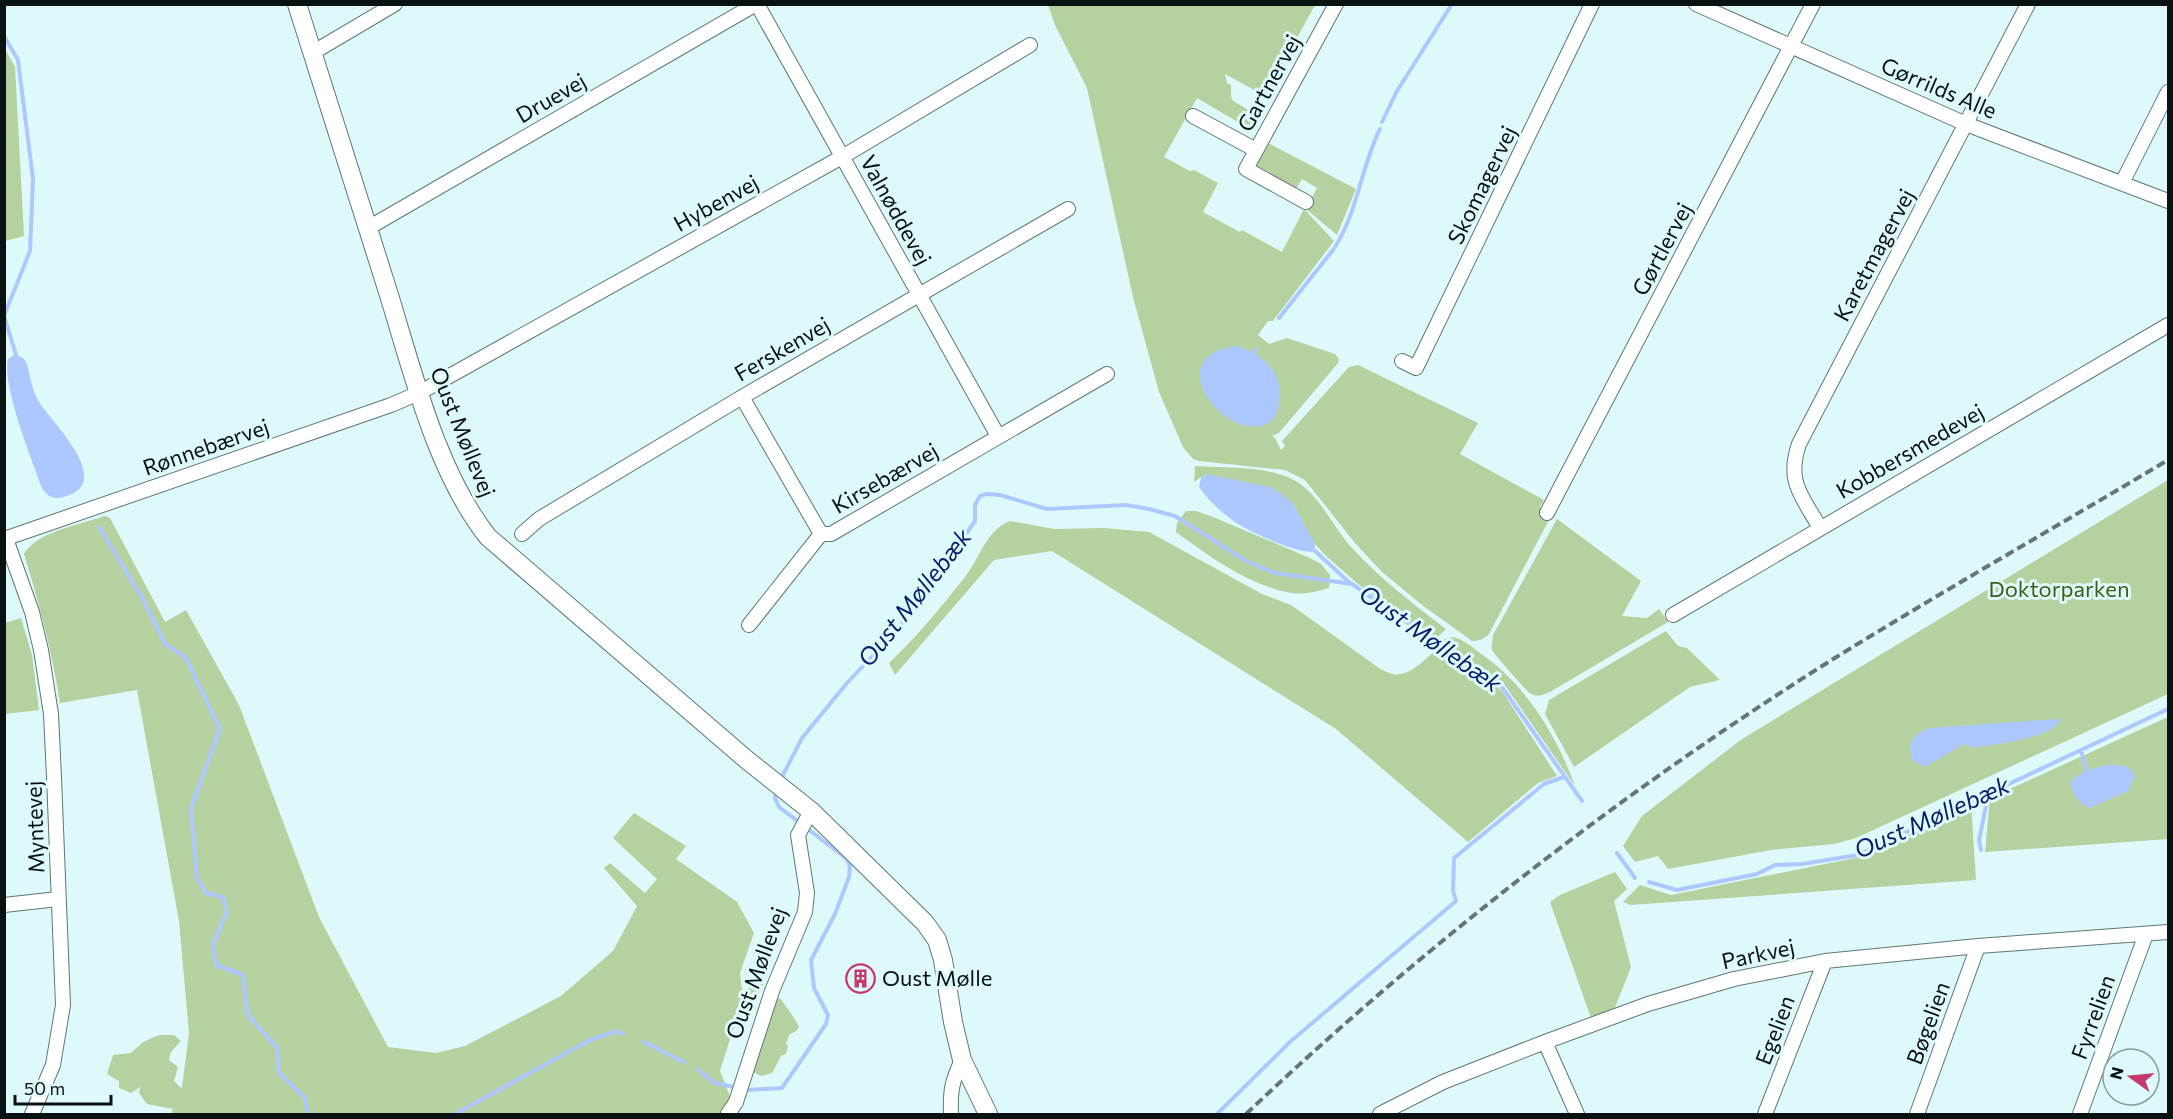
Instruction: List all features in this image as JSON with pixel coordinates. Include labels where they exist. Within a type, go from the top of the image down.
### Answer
[{"type":"street","name":"Oust Møllevej","points":[[297,4],[419,393],[449,474],[470,515],[488,537],[747,760],[810,811],[925,923],[937,940],[943,960],[962,1060],[988,1114]]},
{"type":"street","points":[[312,53],[395,4]]},
{"type":"street","name":"Valnøddevej","points":[[757,4],[998,436]]},
{"type":"street","name":"Druevej","points":[[368,228],[757,4]]},
{"type":"street","name":"Gartnervej","points":[[1306,202],[1246,169],[1336,4]]},
{"type":"street","name":"Skomagervej","points":[[1402,360],[1416,368],[1592,4]]},
{"type":"street","name":"Gørrilds Alle","points":[[1696,4],[1966,124],[2169,201]]},
{"type":"street","name":"Gørtlervej","points":[[1547,513],[1813,4]]},
{"type":"street","name":"Karetmagervej","points":[[1820,528],[1797,488],[1793,474],[1794,459],[1799,444],[2028,4]]},
{"type":"street","name":"Hybenvej","points":[[419,393],[842,157],[1030,45]]},
{"type":"street","points":[[2122,183],[2169,92]]},
{"type":"street","name":"Gartnervej","points":[[1193,116],[1256,150]]},
{"type":"street","name":"Ferskenvej","points":[[522,534],[538,519],[742,397],[1068,209]]},
{"type":"street","name":"Kobbersmedevej","points":[[1673,615],[2169,325]]},
{"type":"street","name":"Kirsebærvej","points":[[742,397],[821,534],[831,534],[1107,374]]},
{"type":"street","name":"Rønnebærvej","points":[[5,539],[391,405],[419,393]]},
{"type":"street","points":[[749,625],[821,534]]},
{"type":"street","name":"Myntevej","points":[[5,539],[32,612],[41,650],[51,714],[63,1005],[52,1065],[32,1114]]},
{"type":"street","name":"Oust Møllevej","points":[[728,1114],[736,1102],[772,991],[805,912],[807,893],[798,835],[810,811]]},
{"type":"street","points":[[4,905],[58,899]]},
{"type":"street","name":"Parkvej","points":[[1380,1114],[1443,1082],[1545,1042],[1648,1004],[1734,979],[1825,961],[1978,946],[2169,932]]},
{"type":"street","name":"Fyrrelien","points":[[2080,1114],[2146,934]]},
{"type":"street","name":"Bøgelien","points":[[1917,1114],[1978,946]]},
{"type":"street","name":"Egelien","points":[[1765,1114],[1825,961]]},
{"type":"street","points":[[1545,1042],[1576,1114]]},
{"type":"street","points":[[951,1114],[952,1081],[962,1060]]},
{"type":"green space","points":[[1048,5],[1315,5],[1265,96],[1225,74],[1227,83],[1231,85],[1233,101],[1259,116],[1260,119],[1253,131],[1197,98],[1164,157],[1218,183],[1203,212],[1240,232],[1242,230],[1282,252],[1304,209],[1334,241],[1273,321],[1268,321],[1258,335],[1269,344],[1287,338],[1335,354],[1339,359],[1279,433],[1272,436],[1281,450],[1285,446],[1282,441],[1349,367],[1358,365],[1478,423],[1460,454],[1544,500],[1540,507],[1551,516],[1489,634],[1485,637],[1472,641],[1422,605],[1381,571],[1355,543],[1305,480],[1285,470],[1199,461],[1193,459],[1183,447],[1159,392],[1133,297],[1087,88],[1055,25]]},
{"type":"green space","points":[[4,47],[15,67],[24,236],[5,241]]},
{"type":"green space","points":[[1268,143],[1356,189],[1337,235],[1306,209],[1317,188],[1302,179],[1296,189],[1254,166]]},
{"type":"green space","points":[[1195,466],[1268,471],[1300,484],[1317,500],[1345,540],[1364,560],[1398,591],[1446,629],[1435,640],[1358,584],[1314,543],[1292,502],[1238,482],[1206,474],[1194,482]]},
{"type":"green space","name":"Doktorparken","points":[[2168,480],[2168,694],[1856,838],[1834,844],[1771,850],[1668,869],[1658,856],[1635,862],[1623,846],[1642,816],[1742,739]]},
{"type":"green space","points":[[1186,511],[1196,511],[1213,517],[1310,558],[1321,564],[1330,575],[1329,588],[1306,593],[1292,593],[1261,584],[1231,569],[1176,532],[1177,523]]},
{"type":"green space","points":[[105,516],[110,518],[165,622],[186,610],[239,705],[319,917],[388,1047],[436,1053],[465,1046],[561,996],[613,951],[637,906],[604,868],[610,863],[645,893],[657,879],[613,838],[634,813],[686,846],[676,859],[737,902],[754,933],[740,973],[743,998],[720,1071],[731,1099],[724,1114],[171,1114],[173,1109],[147,1104],[139,1093],[140,1087],[131,1093],[119,1088],[119,1081],[107,1074],[113,1055],[131,1053],[143,1042],[159,1035],[174,1035],[181,1041],[171,1052],[169,1060],[178,1067],[174,1081],[182,1087],[189,1033],[179,921],[137,690],[60,703],[45,627],[24,554],[30,546],[49,534]]},
{"type":"green space","points":[[1557,519],[1641,581],[1622,616],[1647,618],[1659,609],[1668,622],[1550,692],[1536,695],[1529,692],[1494,653],[1492,650],[1493,635]]},
{"type":"green space","points":[[1010,521],[1054,529],[1104,528],[1149,532],[1262,594],[1291,605],[1379,668],[1392,674],[1411,670],[1437,649],[1454,665],[1491,682],[1502,691],[1557,776],[1538,783],[1468,842],[1336,729],[1052,551],[994,560],[895,675],[889,663],[956,588],[989,538],[1002,525]]},
{"type":"green space","points":[[21,618],[32,655],[39,710],[5,714],[5,623]]},
{"type":"green space","points":[[1666,631],[1678,646],[1687,648],[1720,680],[1690,687],[1574,767],[1545,714],[1549,700]]},
{"type":"green space","points":[[1452,637],[1467,643],[1497,666],[1525,695],[1559,748],[1575,786],[1504,684],[1493,676],[1456,662],[1440,644],[1444,639]]},
{"type":"green space","points":[[2168,717],[2168,839],[1985,852],[1990,798]]},
{"type":"green space","points":[[1971,804],[1976,880],[1631,905],[1623,902],[1640,885],[1671,895],[1860,857]]},
{"type":"green space","points":[[1615,872],[1627,889],[1614,901],[1631,967],[1614,1010],[1591,1018],[1550,902],[1560,895]]},
{"type":"green space","points":[[754,978],[764,983],[754,1002],[744,997]]},
{"type":"green space","points":[[775,997],[781,999],[799,1027],[789,1035],[786,1054],[781,1056],[772,1073],[761,1076],[752,1071]]},
{"type":"water","points":[[1238,346],[1264,360],[1275,374],[1280,392],[1279,402],[1276,414],[1270,422],[1253,427],[1235,422],[1219,411],[1207,397],[1200,380],[1202,365],[1214,353]]},
{"type":"water","points":[[16,354],[27,364],[38,400],[77,453],[83,468],[84,481],[76,491],[59,498],[48,495],[41,486],[18,422],[7,371],[8,359]]},
{"type":"water","points":[[1206,474],[1271,487],[1292,502],[1315,544],[1315,551],[1308,552],[1286,546],[1260,536],[1232,520],[1214,505],[1199,487],[1201,478]]},
{"type":"water","points":[[2061,719],[2056,726],[2035,736],[1973,748],[1964,744],[1925,767],[1913,761],[1911,754],[1912,740],[1929,728]]},
{"type":"water","points":[[2108,765],[2124,766],[2135,776],[2128,791],[2090,808],[2077,798],[2070,783],[2081,773]]},
{"type":"waterway","points":[[1382,122],[1397,91],[1452,4]]},
{"type":"waterway","points":[[4,36],[18,60],[33,179],[30,251],[4,316]]},
{"type":"waterway","points":[[1335,247],[1349,219],[1368,158],[1380,129]]},
{"type":"waterway","points":[[1279,318],[1333,250]]},
{"type":"waterway","points":[[4,316],[17,358]]},
{"type":"waterway","name":"Oust Møllebæk","points":[[781,779],[802,738],[847,683],[898,629],[920,600],[975,521],[975,505],[980,496],[986,494],[1000,495],[1047,509],[1126,505],[1149,509],[1175,516],[1246,561],[1275,573],[1352,584],[1418,630],[1458,665],[1499,683],[1582,801]]},
{"type":"waterway","points":[[99,527],[143,599],[165,644],[186,658],[220,729],[191,808],[197,878],[206,893],[223,897],[227,912],[213,944],[216,965],[243,975],[247,1014],[277,1048],[279,1073],[305,1098],[308,1114]]},
{"type":"waterway","points":[[1315,551],[1350,583]]},
{"type":"waterway","name":"Oust Møllebæk","points":[[1649,882],[1677,890],[1757,874],[1775,865],[1802,864],[1858,855],[2168,709]]},
{"type":"waterway","points":[[2081,750],[2087,772]]},
{"type":"waterway","points":[[1217,1114],[1291,1041],[1456,901],[1453,891],[1454,858],[1544,784],[1564,777]]},
{"type":"waterway","name":"Oust Møllebæk","points":[[776,792],[775,798],[779,807],[800,823]]},
{"type":"waterway","points":[[1981,850],[1979,840],[1986,806]]},
{"type":"waterway","name":"Oust Møllebæk","points":[[698,1070],[715,1083],[748,1090],[782,1088],[826,1024],[828,1015],[814,988],[811,960],[835,914],[849,877],[850,867],[847,859],[808,829]]},
{"type":"waterway","name":"Oust Møllebæk","points":[[1617,853],[1635,878]]},
{"type":"waterway","name":"Oust Møllebæk","points":[[455,1114],[590,1040],[617,1031],[623,1034]]},
{"type":"waterway","name":"Oust Møllebæk","points":[[644,1042],[684,1062]]},
{"type":"railway","points":[[1246,1114],[1314,1051],[1455,931],[1527,873],[1676,763],[1830,661],[2168,460]]},
{"type":"place","name":"Oust Mølle","points":[[861,978]]}]
